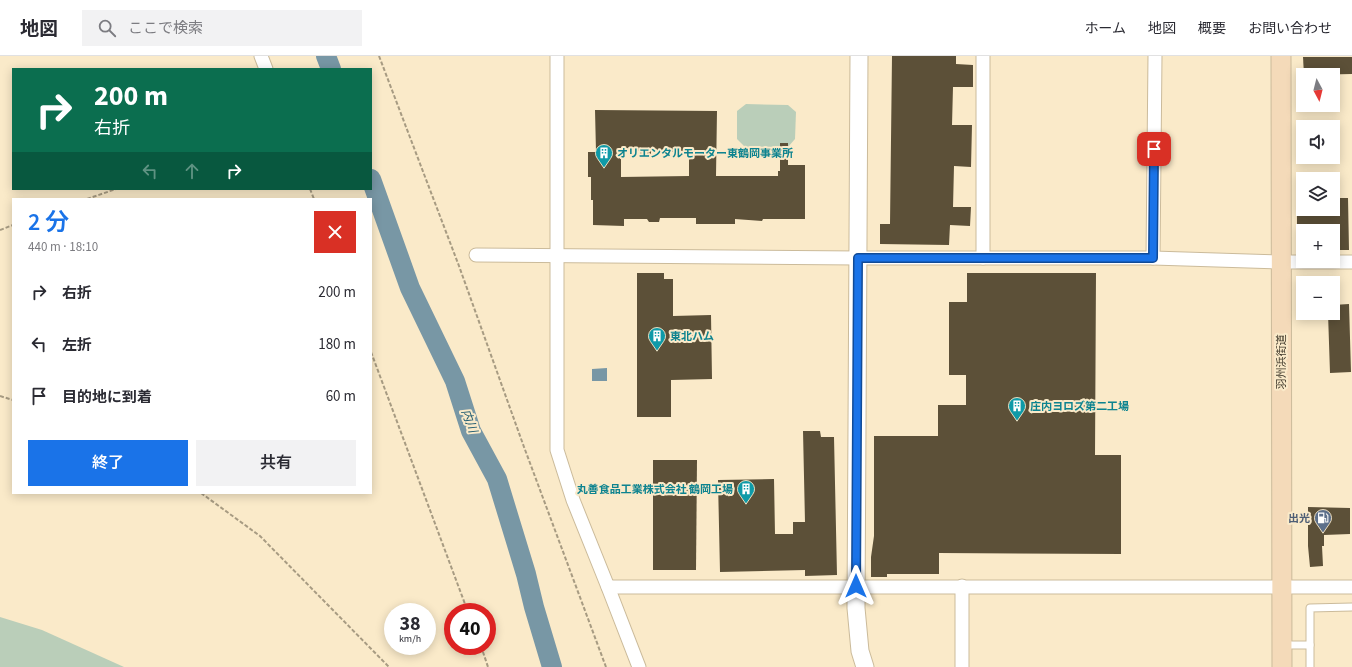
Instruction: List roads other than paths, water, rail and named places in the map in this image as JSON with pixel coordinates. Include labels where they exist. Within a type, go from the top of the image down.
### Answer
[{"type":"main road","name":"羽州浜街道","points":[[1281,56],[1282,667]]},
{"type":"street","points":[[261,56],[266,68]]},
{"type":"street","points":[[557,56],[557,450],[573,500],[639,667]]},
{"type":"street","points":[[859,56],[856,608],[860,651],[865,667]]},
{"type":"street","points":[[983,56],[983,258]]},
{"type":"street","points":[[1153,258],[1155,56]]},
{"type":"street","points":[[476,255],[858,258],[1153,258],[1281,262],[1352,262]]},
{"type":"street","points":[[962,586],[962,667]]},
{"type":"street","points":[[608,587],[1352,587]]},
{"type":"lane","points":[[1310,667],[1310,608],[1352,607]]},
{"type":"lane","points":[[1282,645],[1310,645]]},
{"type":"water","points":[[607,368],[607,381],[592,381],[592,369]]},
{"type":"waterway","name":"内川","points":[[326,56],[331,68]]},
{"type":"waterway","name":"内川","points":[[372,182],[410,288],[455,381],[471,431],[497,479],[552,667]]},
{"type":"place","name":"オリエンタルモーター東鶴岡事業所","points":[[604,168]]},
{"type":"place","name":"東北ハム","points":[[657,351]]},
{"type":"place","name":"庄内ヨロズ第二工場","points":[[1017,421]]},
{"type":"place","name":"丸善食品工業株式会社 鶴岡工場","points":[[746,504]]},
{"type":"place","name":"出光","points":[[1323,533]]}]
